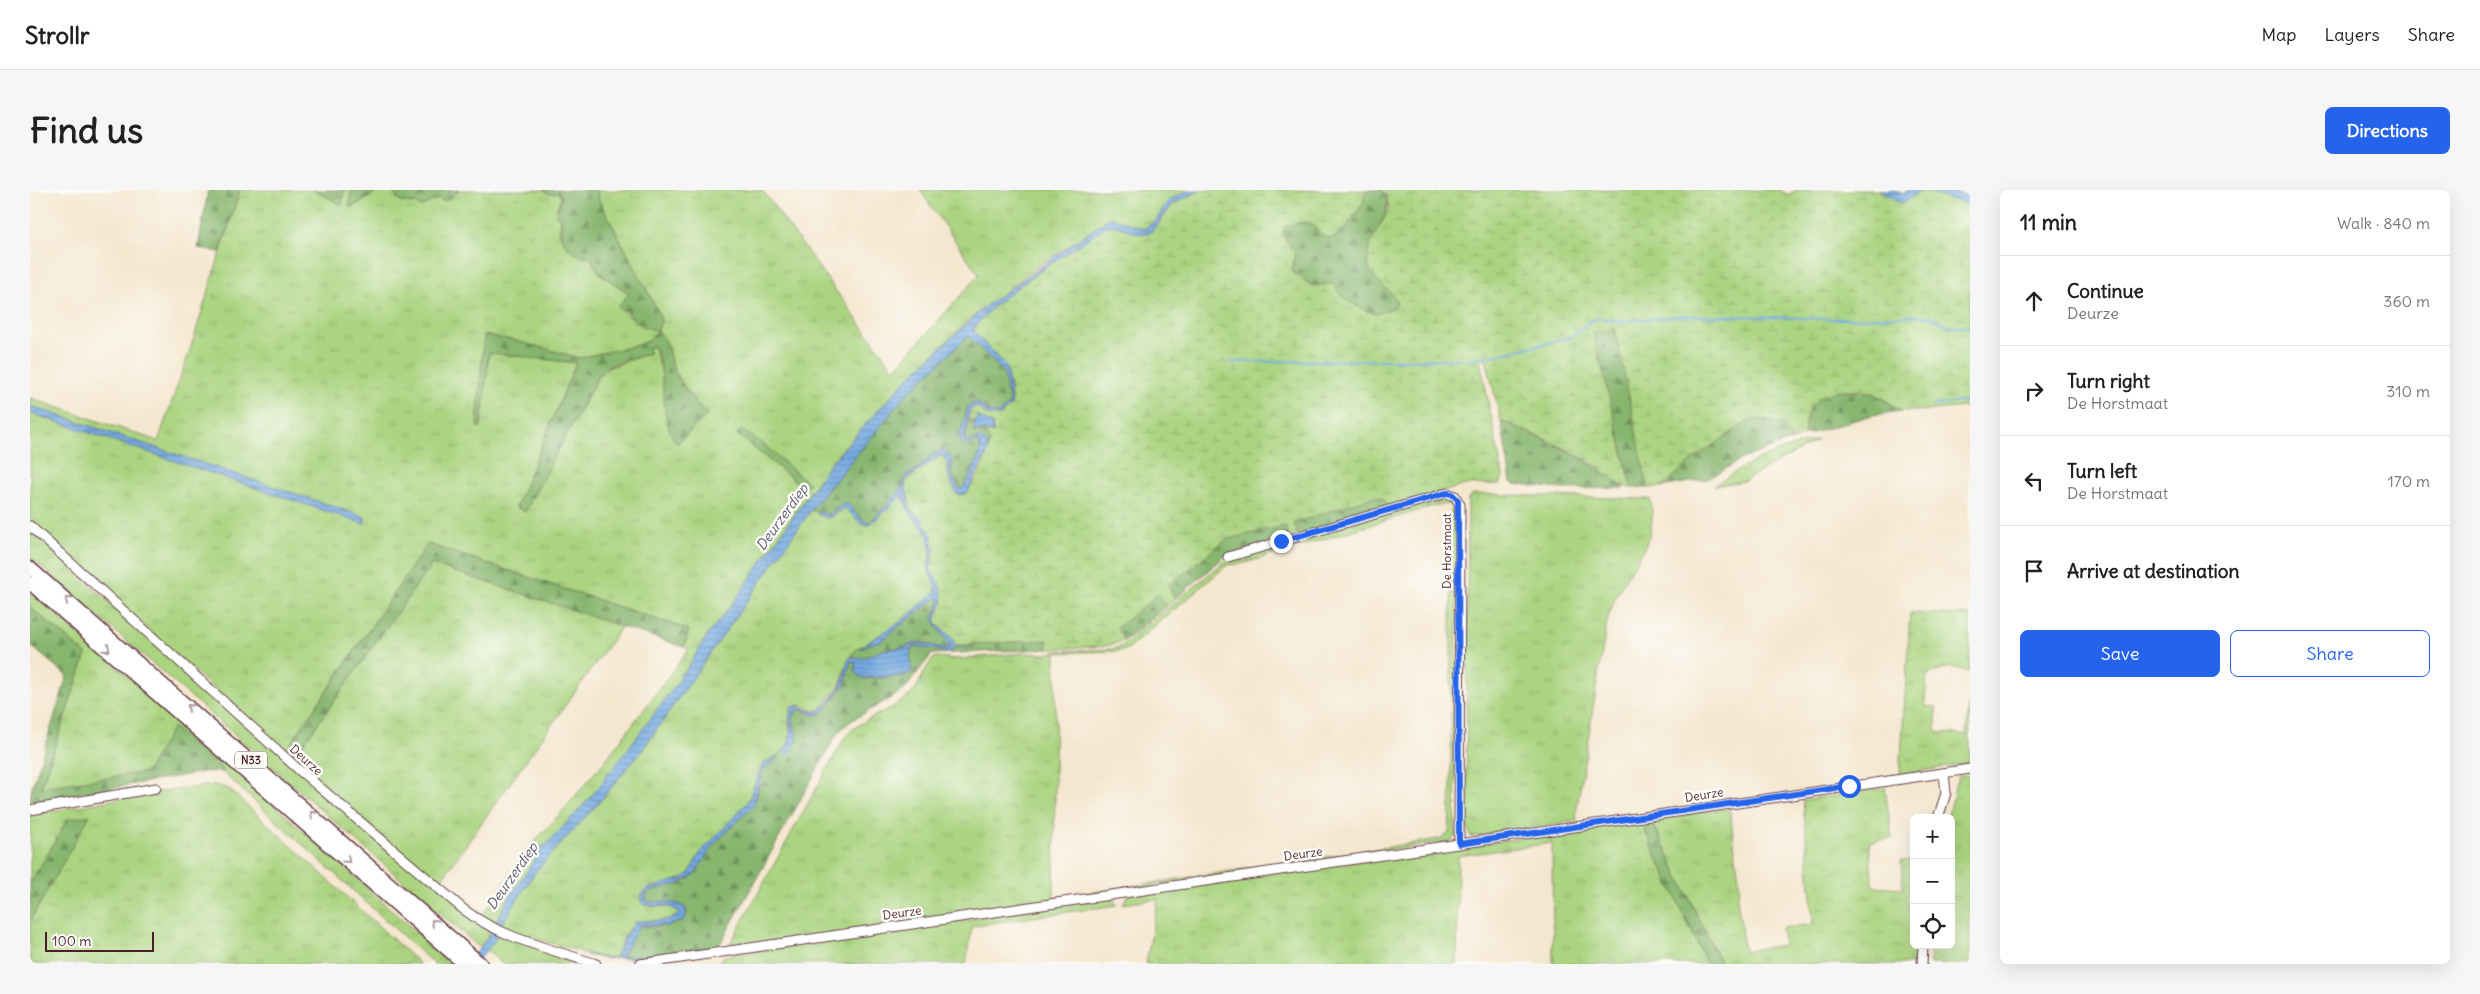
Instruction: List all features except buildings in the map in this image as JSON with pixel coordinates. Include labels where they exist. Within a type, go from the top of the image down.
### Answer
[{"type":"highway","name":"N33","points":[[30,568],[465,960]]},
{"type":"highway","name":"N33","points":[[30,583],[465,960],[481,964]]},
{"type":"street","name":"De Horstmaat","points":[[1228,557],[1447,493],[1455,496],[1460,505],[1459,844]]},
{"type":"street","name":"Deurze","points":[[30,526],[331,798],[463,909],[501,931],[596,964]]},
{"type":"street","name":"Deurze","points":[[640,964],[1970,769]]},
{"type":"street","points":[[1939,814],[1946,793],[1944,773]]},
{"type":"street","points":[[30,810],[156,788]]},
{"type":"street","points":[[1922,964],[1923,949]]},
{"type":"green space","points":[[208,190],[240,190],[220,252],[198,248]]},
{"type":"green space","points":[[240,190],[315,190],[342,205],[344,190],[351,190],[350,207],[362,202],[379,190],[392,190],[409,204],[427,202],[457,193],[459,190],[544,190],[559,193],[561,198],[556,210],[561,220],[559,235],[581,256],[591,257],[593,264],[600,273],[626,291],[628,295],[618,306],[631,318],[649,294],[599,200],[597,190],[762,190],[894,370],[979,275],[920,190],[1189,190],[1168,201],[1156,220],[1144,229],[1111,217],[1034,269],[970,319],[903,383],[831,462],[733,603],[706,637],[695,659],[612,771],[607,773],[606,779],[545,846],[540,847],[540,852],[509,897],[494,926],[472,913],[341,803],[30,523],[30,413],[207,471],[365,517],[30,406],[30,398],[158,441],[190,350]],"holes":[[[658,331],[666,343],[674,370],[699,405],[673,438],[667,418],[661,369],[653,346],[648,348],[650,353],[602,370],[525,511],[516,507],[576,363],[489,352],[481,427],[477,427],[484,336],[513,340],[579,358],[638,345],[649,340]],[[737,434],[761,442],[808,484],[804,488]],[[428,544],[689,630],[684,647],[689,649],[605,761],[525,852],[483,915],[441,880],[622,626],[432,564],[294,757],[286,750]]]},
{"type":"green space","points":[[344,190],[342,205],[316,191]]},
{"type":"green space","points":[[351,190],[379,190],[362,202],[349,207]]},
{"type":"green space","points":[[392,190],[459,190],[448,200],[442,201],[439,198],[421,207],[414,203],[400,202]]},
{"type":"green space","points":[[544,190],[597,190],[599,200],[659,313],[661,321],[658,331],[641,325],[618,306],[628,295],[626,291],[601,273],[591,257],[578,255],[571,251],[562,239],[560,230],[561,220],[556,215],[561,198],[559,193],[549,194]]},
{"type":"green space","points":[[1201,190],[1366,190],[1363,203],[1347,226],[1333,238],[1325,238],[1311,223],[1304,222],[1285,226],[1282,235],[1295,252],[1292,271],[1312,286],[1334,284],[1341,295],[1352,304],[1377,314],[1394,308],[1397,302],[1393,295],[1370,271],[1368,262],[1371,244],[1389,210],[1386,195],[1381,190],[1780,190],[1788,195],[1796,190],[1879,190],[1901,203],[1922,190],[1970,205],[1970,406],[1906,411],[1901,410],[1875,394],[1862,391],[1837,391],[1816,401],[1809,409],[1805,421],[1805,435],[1793,440],[1782,424],[1759,419],[1748,421],[1696,457],[1661,487],[1648,488],[1615,328],[1593,333],[1632,488],[1622,486],[1601,469],[1573,453],[1501,421],[1486,359],[1480,360],[1503,477],[1500,484],[1465,485],[1390,508],[1382,498],[1374,496],[1294,523],[1297,535],[1288,537],[1285,526],[1227,539],[1168,585],[1175,599],[1167,606],[1158,594],[1117,628],[1124,641],[1105,646],[1048,649],[1047,640],[955,645],[952,638],[936,623],[936,617],[943,599],[940,586],[930,570],[933,557],[932,536],[921,519],[910,509],[905,481],[941,455],[947,460],[948,469],[957,494],[961,495],[967,491],[976,479],[990,442],[985,431],[994,432],[993,425],[977,416],[976,421],[968,420],[970,410],[976,406],[987,415],[1001,415],[1012,404],[1007,369],[999,361],[997,354],[993,353],[974,332],[978,322],[1031,277],[1105,227],[1115,224],[1141,234],[1158,225],[1173,204]]},
{"type":"green space","points":[[1366,190],[1381,190],[1386,197],[1387,205],[1386,214],[1370,249],[1368,266],[1374,277],[1394,296],[1397,302],[1394,308],[1377,314],[1352,304],[1341,295],[1334,284],[1312,286],[1292,271],[1295,252],[1282,235],[1285,226],[1298,221],[1314,226],[1329,239],[1339,233],[1353,218],[1361,207]]},
{"type":"green space","points":[[1615,328],[1648,488],[1632,488],[1593,333]]},
{"type":"green space","points":[[658,331],[666,341],[671,361],[679,380],[708,414],[677,444],[667,421],[661,370],[653,346],[648,348],[650,353],[608,367],[598,376],[525,512],[516,507],[576,363],[489,353],[481,427],[477,427],[484,335],[513,340],[579,358],[638,345],[649,340]]},
{"type":"green space","points":[[968,336],[1003,371],[1010,403],[999,414],[988,412],[981,404],[972,403],[968,406],[959,439],[962,443],[978,441],[981,450],[973,471],[962,489],[957,487],[951,470],[953,465],[943,450],[936,453],[916,471],[907,474],[903,479],[901,491],[870,522],[864,522],[860,516],[841,504],[827,515],[811,510],[905,396]]},
{"type":"green space","points":[[1842,390],[1875,394],[1902,411],[1872,415],[1805,435],[1806,417],[1813,404],[1825,395]]},
{"type":"green space","points":[[1759,419],[1782,424],[1793,440],[1744,458],[1708,479],[1661,487],[1694,457],[1720,437],[1746,423]]},
{"type":"green space","points":[[968,420],[976,421],[973,432],[985,431],[989,440],[988,450],[988,447],[975,438],[968,442],[965,441]]},
{"type":"green space","points":[[1501,421],[1580,458],[1624,488],[1561,489],[1514,484],[1511,482]]},
{"type":"green space","points":[[741,430],[761,442],[809,484],[804,488],[737,434]]},
{"type":"green space","points":[[1818,440],[1744,481],[1714,486],[1764,457]]},
{"type":"green space","points":[[901,494],[909,511],[928,535],[931,551],[928,565],[936,587],[936,593],[900,622],[851,654],[840,685],[820,710],[813,711],[801,705],[792,707],[789,720],[791,742],[784,751],[762,765],[748,802],[698,857],[688,875],[681,879],[647,889],[641,894],[648,906],[670,907],[679,911],[678,915],[666,920],[637,922],[625,935],[615,957],[607,959],[499,928],[535,872],[601,800],[643,749],[811,510],[830,517],[845,508],[868,526]]},
{"type":"green space","points":[[1473,494],[1650,499],[1652,514],[1648,540],[1615,599],[1607,621],[1576,813],[1577,821],[1471,837],[1466,825],[1468,498]]},
{"type":"green space","points":[[1445,495],[1456,501],[1454,504],[1437,505],[1245,563],[1227,565],[1128,649],[1120,651],[1056,653],[1054,898],[1421,842],[1442,838],[1449,833],[1451,784],[1451,510],[1458,507],[1455,837],[1451,841],[727,949],[845,737],[859,725],[909,696],[935,657],[958,659],[1023,653],[1047,654],[1057,651],[1111,649],[1122,646],[1230,557],[1240,558],[1242,561],[1243,556]]},
{"type":"green space","points":[[1374,496],[1382,498],[1390,508],[1297,535],[1293,523]]},
{"type":"green space","points":[[1285,526],[1288,537],[1225,556],[1175,599],[1168,585],[1227,539]]},
{"type":"green space","points":[[30,531],[119,611],[492,930],[480,948],[30,557]]},
{"type":"green space","points":[[428,544],[689,630],[684,647],[432,564],[294,757],[286,751]]},
{"type":"green space","points":[[30,592],[197,736],[452,964],[434,964],[173,727],[147,772],[41,788],[86,654],[30,607]]},
{"type":"green space","points":[[1159,593],[1167,606],[1124,641],[1117,628]]},
{"type":"green space","points":[[938,596],[940,602],[933,619],[951,647],[942,648],[919,642],[863,658],[851,657],[857,648],[882,640]]},
{"type":"green space","points":[[30,607],[86,654],[41,787],[147,772],[173,727],[224,771],[203,772],[30,802],[30,795],[67,676],[30,645]]},
{"type":"green space","points":[[1910,613],[1970,615],[1970,672],[1951,667],[1927,675],[1925,706],[1936,707],[1936,732],[1966,735],[1970,695],[1970,763],[1900,775]]},
{"type":"green space","points":[[1047,640],[1048,649],[932,654],[904,690],[851,721],[838,732],[719,946],[646,956],[621,957],[640,925],[653,927],[683,921],[686,916],[686,909],[682,906],[647,902],[645,895],[650,891],[681,883],[694,875],[714,844],[748,811],[756,799],[762,770],[777,759],[776,756],[782,750],[785,753],[797,742],[794,721],[795,713],[798,709],[813,714],[822,713],[845,684],[851,661],[855,661],[855,669],[864,679],[903,676],[912,672],[910,654],[914,645],[950,653],[957,647],[955,645]]},
{"type":"green space","points":[[1970,775],[1970,964],[1930,964],[1931,949],[1955,949],[1955,814],[1948,814],[1959,776]]},
{"type":"green space","points":[[214,785],[229,789],[420,964],[30,964],[30,921],[89,816],[68,819],[30,884],[30,815],[156,792]]},
{"type":"green space","points":[[1885,788],[1892,838],[1869,842],[1873,886],[1903,888],[1901,861],[1910,860],[1910,949],[1915,949],[1915,964],[1721,964],[1655,827],[1644,829],[1707,964],[1553,964],[1552,843],[1458,856],[1457,964],[1146,964],[1158,899],[1123,904],[1128,895],[1723,809],[1730,811],[1740,888],[1737,897],[1744,951],[1783,945],[1782,928],[1813,924],[1803,800]]},
{"type":"green space","points":[[90,815],[30,921],[30,884],[68,819]]},
{"type":"green space","points":[[1655,827],[1721,964],[1707,964],[1644,829]]},
{"type":"green space","points":[[1111,898],[1117,905],[972,926],[966,964],[718,964],[724,956]]},
{"type":"green space","points":[[498,932],[579,964],[502,964],[487,950]]},
{"type":"water","points":[[1189,190],[1201,190],[1173,204],[1151,232],[1145,234],[1117,226],[1105,227],[1034,275],[996,304],[974,327],[974,332],[1006,366],[1012,404],[999,416],[987,415],[976,406],[970,410],[964,439],[967,442],[981,438],[987,444],[988,450],[968,492],[961,495],[955,492],[948,473],[947,460],[941,455],[908,478],[905,484],[910,509],[921,519],[932,536],[934,550],[930,570],[940,586],[943,599],[936,617],[936,623],[952,638],[956,647],[969,648],[955,647],[950,653],[914,645],[910,654],[912,672],[903,676],[861,678],[855,671],[856,662],[851,661],[845,684],[822,713],[814,715],[800,709],[794,713],[793,720],[797,742],[789,754],[785,753],[784,751],[790,740],[790,713],[792,707],[799,706],[812,712],[822,708],[841,685],[847,663],[851,657],[863,658],[883,650],[907,647],[916,642],[942,648],[951,647],[933,620],[940,602],[938,596],[882,640],[859,648],[900,622],[937,591],[928,569],[931,551],[928,535],[909,511],[903,495],[868,526],[861,524],[845,508],[828,518],[817,514],[819,512],[829,515],[846,502],[864,522],[870,522],[901,491],[906,475],[943,450],[951,458],[952,474],[958,488],[962,489],[973,471],[981,450],[978,441],[966,445],[959,439],[968,406],[977,402],[988,412],[998,414],[1010,403],[1003,371],[968,336],[905,396],[811,510],[643,749],[601,800],[535,872],[499,928],[494,926],[509,897],[540,852],[540,847],[545,846],[590,798],[605,779],[607,773],[612,770],[680,679],[681,673],[685,672],[706,637],[733,603],[830,464],[903,383],[987,305],[1111,217],[1144,229],[1156,220],[1168,201]]},
{"type":"water","points":[[1879,190],[1893,190],[1903,194],[1908,190],[1922,190],[1901,203]]},
{"type":"water","points":[[1922,190],[1947,190],[1969,196],[1970,205]]},
{"type":"water","points":[[30,406],[365,517],[364,524],[30,413]]},
{"type":"water","points":[[977,416],[993,425],[994,432],[973,431]]},
{"type":"water","points":[[776,757],[777,759],[762,770],[754,805],[714,844],[694,875],[681,883],[650,891],[645,895],[647,902],[670,902],[681,905],[687,913],[683,921],[666,926],[640,925],[621,957],[646,956],[716,947],[683,953],[632,958],[614,958],[634,924],[642,921],[659,921],[672,918],[678,915],[679,911],[670,907],[644,905],[641,901],[641,894],[647,889],[681,879],[688,875],[700,853],[748,802],[762,765]]},
{"type":"water","points":[[492,930],[498,932],[494,942],[475,964],[465,964],[480,948]]},
{"type":"waterway","points":[[1231,362],[1465,359],[1498,355],[1572,337],[1588,322],[1600,318],[1619,322],[1680,316],[1837,319],[1915,315],[1931,317],[1946,325],[1970,328]]},
{"type":"waterway","points":[[1934,405],[1970,401]]},
{"type":"route","points":[[1281,541],[1447,493],[1452,494],[1458,500],[1460,505],[1459,844],[1849,786]]},
{"type":"water label","name":"Deurzerdiep","points":[[782,517]]},
{"type":"water label","name":"Deurzerdiep","points":[[512,876]]}]
